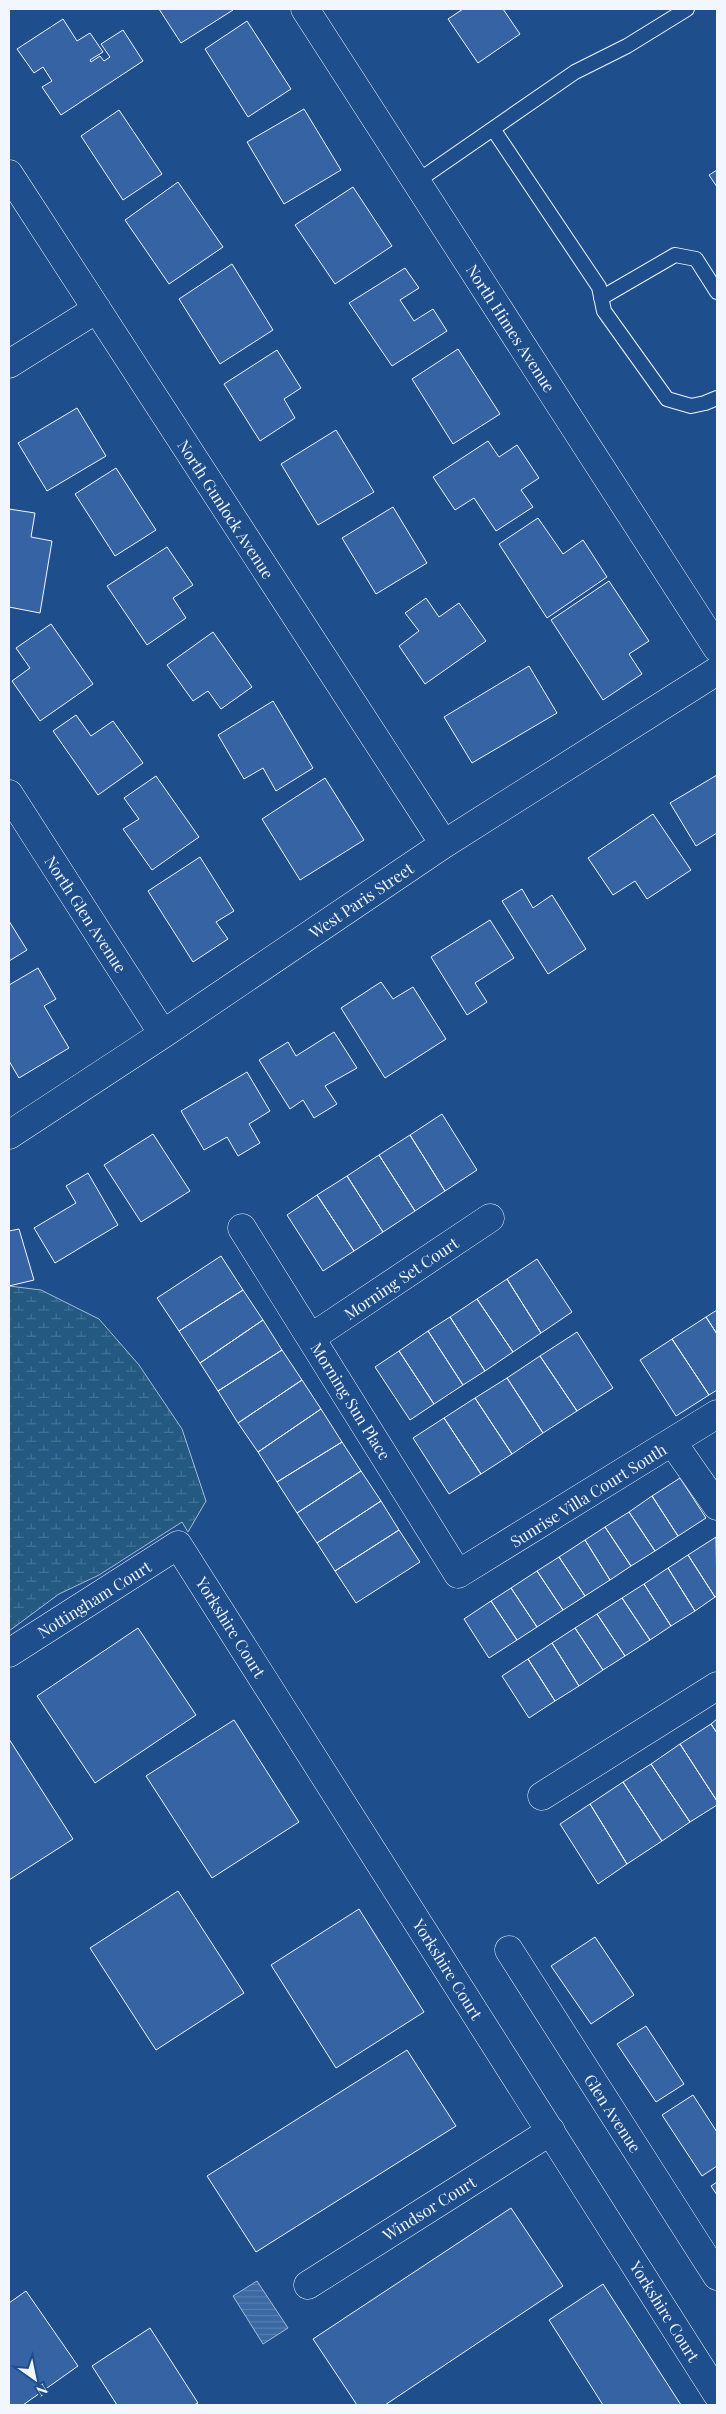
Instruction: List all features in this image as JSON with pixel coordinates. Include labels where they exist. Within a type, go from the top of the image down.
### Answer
[{"type":"street","name":"North Himes Avenue","points":[[304,9],[717,648]]},
{"type":"street","name":"North Gunlock Avenue","points":[[9,174],[444,844]]},
{"type":"street","points":[[9,364],[97,309]]},
{"type":"street","name":"West Paris Street","points":[[9,1135],[163,1034],[444,844],[717,671]]},
{"type":"street","name":"North Glen Avenue","points":[[9,794],[163,1034]]},
{"type":"street","name":"Morning Set Court","points":[[312,1337],[490,1218]]},
{"type":"street","name":"Morning Sun Place","points":[[242,1228],[312,1337],[458,1574]]},
{"type":"street","name":"Sunrise Villa Court South","points":[[458,1574],[673,1443],[717,1414]]},
{"type":"street","points":[[673,1443],[717,1506]]},
{"type":"street","name":"Nottingham Court","points":[[9,1653],[178,1545]]},
{"type":"street","name":"Yorkshire Court","points":[[178,1545],[717,2394]]},
{"type":"street","points":[[542,1796],[717,1686]]},
{"type":"street","name":"Glen Avenue","points":[[509,1950],[717,2276]]},
{"type":"street","name":"Windsor Court","points":[[308,2285],[550,2131]]},
{"type":"lane","points":[[416,182],[575,72],[627,46],[687,9]]},
{"type":"lane","points":[[493,129],[599,287],[604,311],[667,399],[691,406],[706,404],[717,398]]},
{"type":"lane","points":[[601,298],[675,255],[696,258],[717,292]]},
{"type":"green space","points":[[9,1286],[41,1290],[99,1319],[139,1365],[182,1429],[206,1501],[188,1532],[182,1522],[99,1575],[59,1594],[9,1631]]},
{"type":"shaded area","points":[[257,2281],[288,2328],[263,2344],[233,2296]]},
{"type":"building","points":[[159,9],[232,9],[233,10],[181,43]]},
{"type":"building","points":[[463,9],[503,9],[520,34],[478,63],[448,19]]},
{"type":"building","points":[[63,19],[77,41],[90,33],[103,52],[90,60],[91,62],[100,56],[104,61],[110,57],[101,44],[123,30],[143,61],[61,115],[42,87],[52,81],[43,67],[34,73],[17,49]]},
{"type":"building","points":[[247,21],[291,89],[248,117],[205,49]]},
{"type":"building","points":[[304,109],[341,170],[284,204],[247,142]]},
{"type":"building","points":[[119,110],[162,174],[123,200],[81,136]]},
{"type":"building","points":[[717,170],[717,187],[709,175]]},
{"type":"building","points":[[178,182],[223,247],[169,284],[125,220]]},
{"type":"building","points":[[353,187],[392,246],[335,284],[295,225]]},
{"type":"building","points":[[232,264],[273,330],[220,364],[179,299]]},
{"type":"building","points":[[405,268],[419,288],[400,300],[414,321],[433,309],[447,331],[392,366],[349,303]]},
{"type":"building","points":[[458,349],[500,414],[453,444],[412,379]]},
{"type":"building","points":[[277,350],[301,388],[284,399],[295,418],[260,441],[224,384]]},
{"type":"building","points":[[77,408],[106,456],[47,491],[18,443]]},
{"type":"building","points":[[336,430],[374,492],[318,525],[281,464]]},
{"type":"building","points":[[488,441],[499,457],[517,445],[539,478],[521,490],[533,507],[496,531],[474,498],[455,510],[433,477]]},
{"type":"building","points":[[116,468],[156,530],[115,556],[75,494]]},
{"type":"building","points":[[393,507],[427,563],[376,594],[342,538]]},
{"type":"building","points":[[9,509],[35,513],[31,537],[52,541],[40,613],[9,607]]},
{"type":"building","points":[[538,518],[563,554],[583,540],[607,577],[547,618],[499,544]]},
{"type":"building","points":[[167,547],[193,585],[173,598],[186,618],[147,645],[107,586]]},
{"type":"building","points":[[609,581],[649,641],[629,654],[642,674],[603,700],[551,620]]},
{"type":"building","points":[[426,598],[439,617],[459,603],[486,641],[425,684],[399,646],[419,631],[405,613]]},
{"type":"building","points":[[51,624],[93,684],[40,721],[12,681],[30,668],[16,648]]},
{"type":"building","points":[[213,632],[252,687],[221,709],[208,691],[193,701],[167,665]]},
{"type":"building","points":[[529,666],[557,713],[472,763],[444,717]]},
{"type":"building","points":[[273,701],[313,768],[276,791],[263,768],[244,779],[218,735]]},
{"type":"building","points":[[76,715],[91,736],[113,721],[143,763],[98,795],[53,731]]},
{"type":"building","points":[[717,775],[717,833],[696,846],[670,803]]},
{"type":"building","points":[[156,776],[199,837],[152,870],[123,829],[139,819],[124,798]]},
{"type":"building","points":[[325,778],[364,840],[300,880],[262,819]]},
{"type":"building","points":[[653,814],[691,870],[647,899],[635,881],[613,895],[588,858]]},
{"type":"building","points":[[200,857],[234,911],[216,922],[228,939],[193,962],[148,891]]},
{"type":"building","points":[[522,889],[533,908],[552,895],[586,949],[548,974],[502,901]]},
{"type":"building","points":[[490,920],[514,958],[475,983],[487,1002],[467,1015],[431,957]]},
{"type":"building","points":[[9,921],[27,950],[9,961]]},
{"type":"building","points":[[38,968],[56,999],[44,1006],[69,1048],[19,1078],[9,1061],[9,985]]},
{"type":"building","points":[[381,982],[393,999],[413,987],[446,1039],[385,1078],[341,1008]]},
{"type":"building","points":[[334,1032],[357,1068],[325,1086],[337,1104],[314,1118],[303,1100],[290,1109],[259,1060],[288,1042],[296,1056]]},
{"type":"building","points":[[247,1072],[270,1111],[249,1124],[260,1143],[238,1156],[227,1137],[204,1150],[181,1111]]},
{"type":"building","points":[[442,1114],[477,1170],[445,1191],[410,1135]]},
{"type":"building","points":[[153,1134],[190,1191],[141,1222],[104,1165]]},
{"type":"building","points":[[410,1135],[445,1191],[415,1211],[379,1155]]},
{"type":"building","points":[[379,1155],[415,1211],[383,1232],[347,1176]]},
{"type":"building","points":[[88,1173],[118,1225],[55,1263],[34,1228],[76,1203],[66,1186]]},
{"type":"building","points":[[347,1176],[383,1232],[354,1251],[317,1195]]},
{"type":"building","points":[[317,1195],[354,1251],[323,1271],[287,1215]]},
{"type":"building","points":[[19,1229],[34,1280],[9,1286],[9,1231]]},
{"type":"building","points":[[221,1256],[243,1290],[179,1331],[157,1298]]},
{"type":"building","points":[[537,1259],[572,1312],[541,1333],[507,1279]]},
{"type":"building","points":[[507,1279],[541,1333],[513,1352],[477,1299]]},
{"type":"building","points":[[243,1290],[263,1320],[200,1363],[179,1331]]},
{"type":"building","points":[[477,1299],[513,1352],[485,1371],[450,1317]]},
{"type":"building","points":[[717,1310],[717,1334],[706,1317]]},
{"type":"building","points":[[450,1317],[485,1371],[463,1385],[428,1331]]},
{"type":"building","points":[[706,1317],[717,1334],[717,1390],[709,1395],[672,1339]]},
{"type":"building","points":[[263,1320],[282,1350],[218,1391],[200,1363]]},
{"type":"building","points":[[428,1331],[463,1385],[434,1404],[399,1351]]},
{"type":"building","points":[[577,1332],[613,1388],[577,1411],[540,1356]]},
{"type":"building","points":[[672,1339],[709,1395],[676,1416],[640,1360]]},
{"type":"building","points":[[282,1350],[302,1380],[238,1423],[218,1391]]},
{"type":"building","points":[[399,1351],[434,1404],[410,1420],[375,1367]]},
{"type":"building","points":[[540,1356],[577,1411],[543,1433],[507,1378]]},
{"type":"building","points":[[507,1378],[543,1433],[512,1454],[475,1398]]},
{"type":"building","points":[[302,1380],[321,1409],[258,1452],[238,1423]]},
{"type":"building","points":[[475,1398],[512,1454],[481,1474],[444,1418]]},
{"type":"building","points":[[321,1409],[342,1442],[277,1482],[258,1452]]},
{"type":"building","points":[[444,1418],[481,1474],[449,1494],[413,1438]]},
{"type":"building","points":[[342,1442],[361,1471],[297,1513],[277,1482]]},
{"type":"building","points":[[361,1471],[381,1501],[317,1543],[297,1513]]},
{"type":"building","points":[[680,1478],[706,1518],[678,1536],[652,1496]]},
{"type":"building","points":[[652,1496],[678,1536],[655,1551],[629,1512]]},
{"type":"building","points":[[381,1501],[399,1530],[335,1571],[317,1543]]},
{"type":"building","points":[[629,1512],[655,1551],[631,1566],[605,1527]]},
{"type":"building","points":[[605,1527],[631,1566],[610,1580],[585,1540]]},
{"type":"building","points":[[399,1530],[420,1562],[356,1603],[335,1571]]},
{"type":"building","points":[[716,1537],[717,1596],[715,1597],[688,1555]]},
{"type":"building","points":[[585,1540],[610,1580],[585,1596],[559,1557]]},
{"type":"building","points":[[688,1555],[715,1597],[695,1611],[668,1568]]},
{"type":"building","points":[[559,1557],[585,1596],[563,1610],[537,1571]]},
{"type":"building","points":[[668,1568],[695,1611],[671,1626],[644,1584]]},
{"type":"building","points":[[537,1571],[563,1610],[537,1627],[511,1588]]},
{"type":"building","points":[[644,1584],[671,1626],[650,1640],[622,1598]]},
{"type":"building","points":[[511,1588],[537,1627],[517,1640],[491,1601]]},
{"type":"building","points":[[622,1598],[650,1640],[625,1656],[597,1614]]},
{"type":"building","points":[[491,1601],[517,1640],[489,1658],[464,1619]]},
{"type":"building","points":[[597,1614],[625,1656],[603,1670],[575,1628]]},
{"type":"building","points":[[138,1628],[196,1715],[95,1783],[37,1696]]},
{"type":"building","points":[[575,1628],[603,1670],[579,1686],[552,1643]]},
{"type":"building","points":[[552,1643],[579,1686],[555,1701],[528,1659]]},
{"type":"building","points":[[528,1659],[555,1701],[529,1718],[502,1676]]},
{"type":"building","points":[[717,1719],[717,1733],[711,1724]]},
{"type":"building","points":[[234,1720],[299,1822],[212,1878],[146,1776]]},
{"type":"building","points":[[711,1724],[717,1733],[717,1801],[680,1744]]},
{"type":"building","points":[[9,1739],[73,1839],[9,1880]]},
{"type":"building","points":[[680,1744],[717,1801],[717,1805],[690,1822],[651,1764]]},
{"type":"building","points":[[651,1764],[690,1822],[662,1841],[623,1782]]},
{"type":"building","points":[[623,1782],[662,1841],[627,1864],[590,1804]]},
{"type":"building","points":[[590,1804],[627,1864],[598,1884],[560,1824]]},
{"type":"building","points":[[178,1891],[244,1993],[156,2050],[90,1948]]},
{"type":"building","points":[[359,1909],[424,2012],[336,2068],[271,1965]]},
{"type":"building","points":[[595,1937],[634,1995],[591,2024],[551,1966]]},
{"type":"building","points":[[646,2026],[684,2084],[656,2102],[617,2044]]},
{"type":"building","points":[[407,2050],[456,2126],[256,2252],[207,2176]]},
{"type":"building","points":[[693,2095],[717,2132],[717,2166],[702,2176],[662,2115]]},
{"type":"building","points":[[717,2182],[717,2195],[711,2186]]},
{"type":"building","points":[[511,2208],[563,2286],[385,2405],[357,2405],[313,2339]]},
{"type":"building","points":[[603,2284],[681,2405],[603,2405],[549,2320]]},
{"type":"building","points":[[26,2291],[78,2366],[23,2405],[9,2405],[9,2303]]},
{"type":"building","points":[[150,2328],[198,2403],[194,2405],[117,2405],[92,2366]]}]
